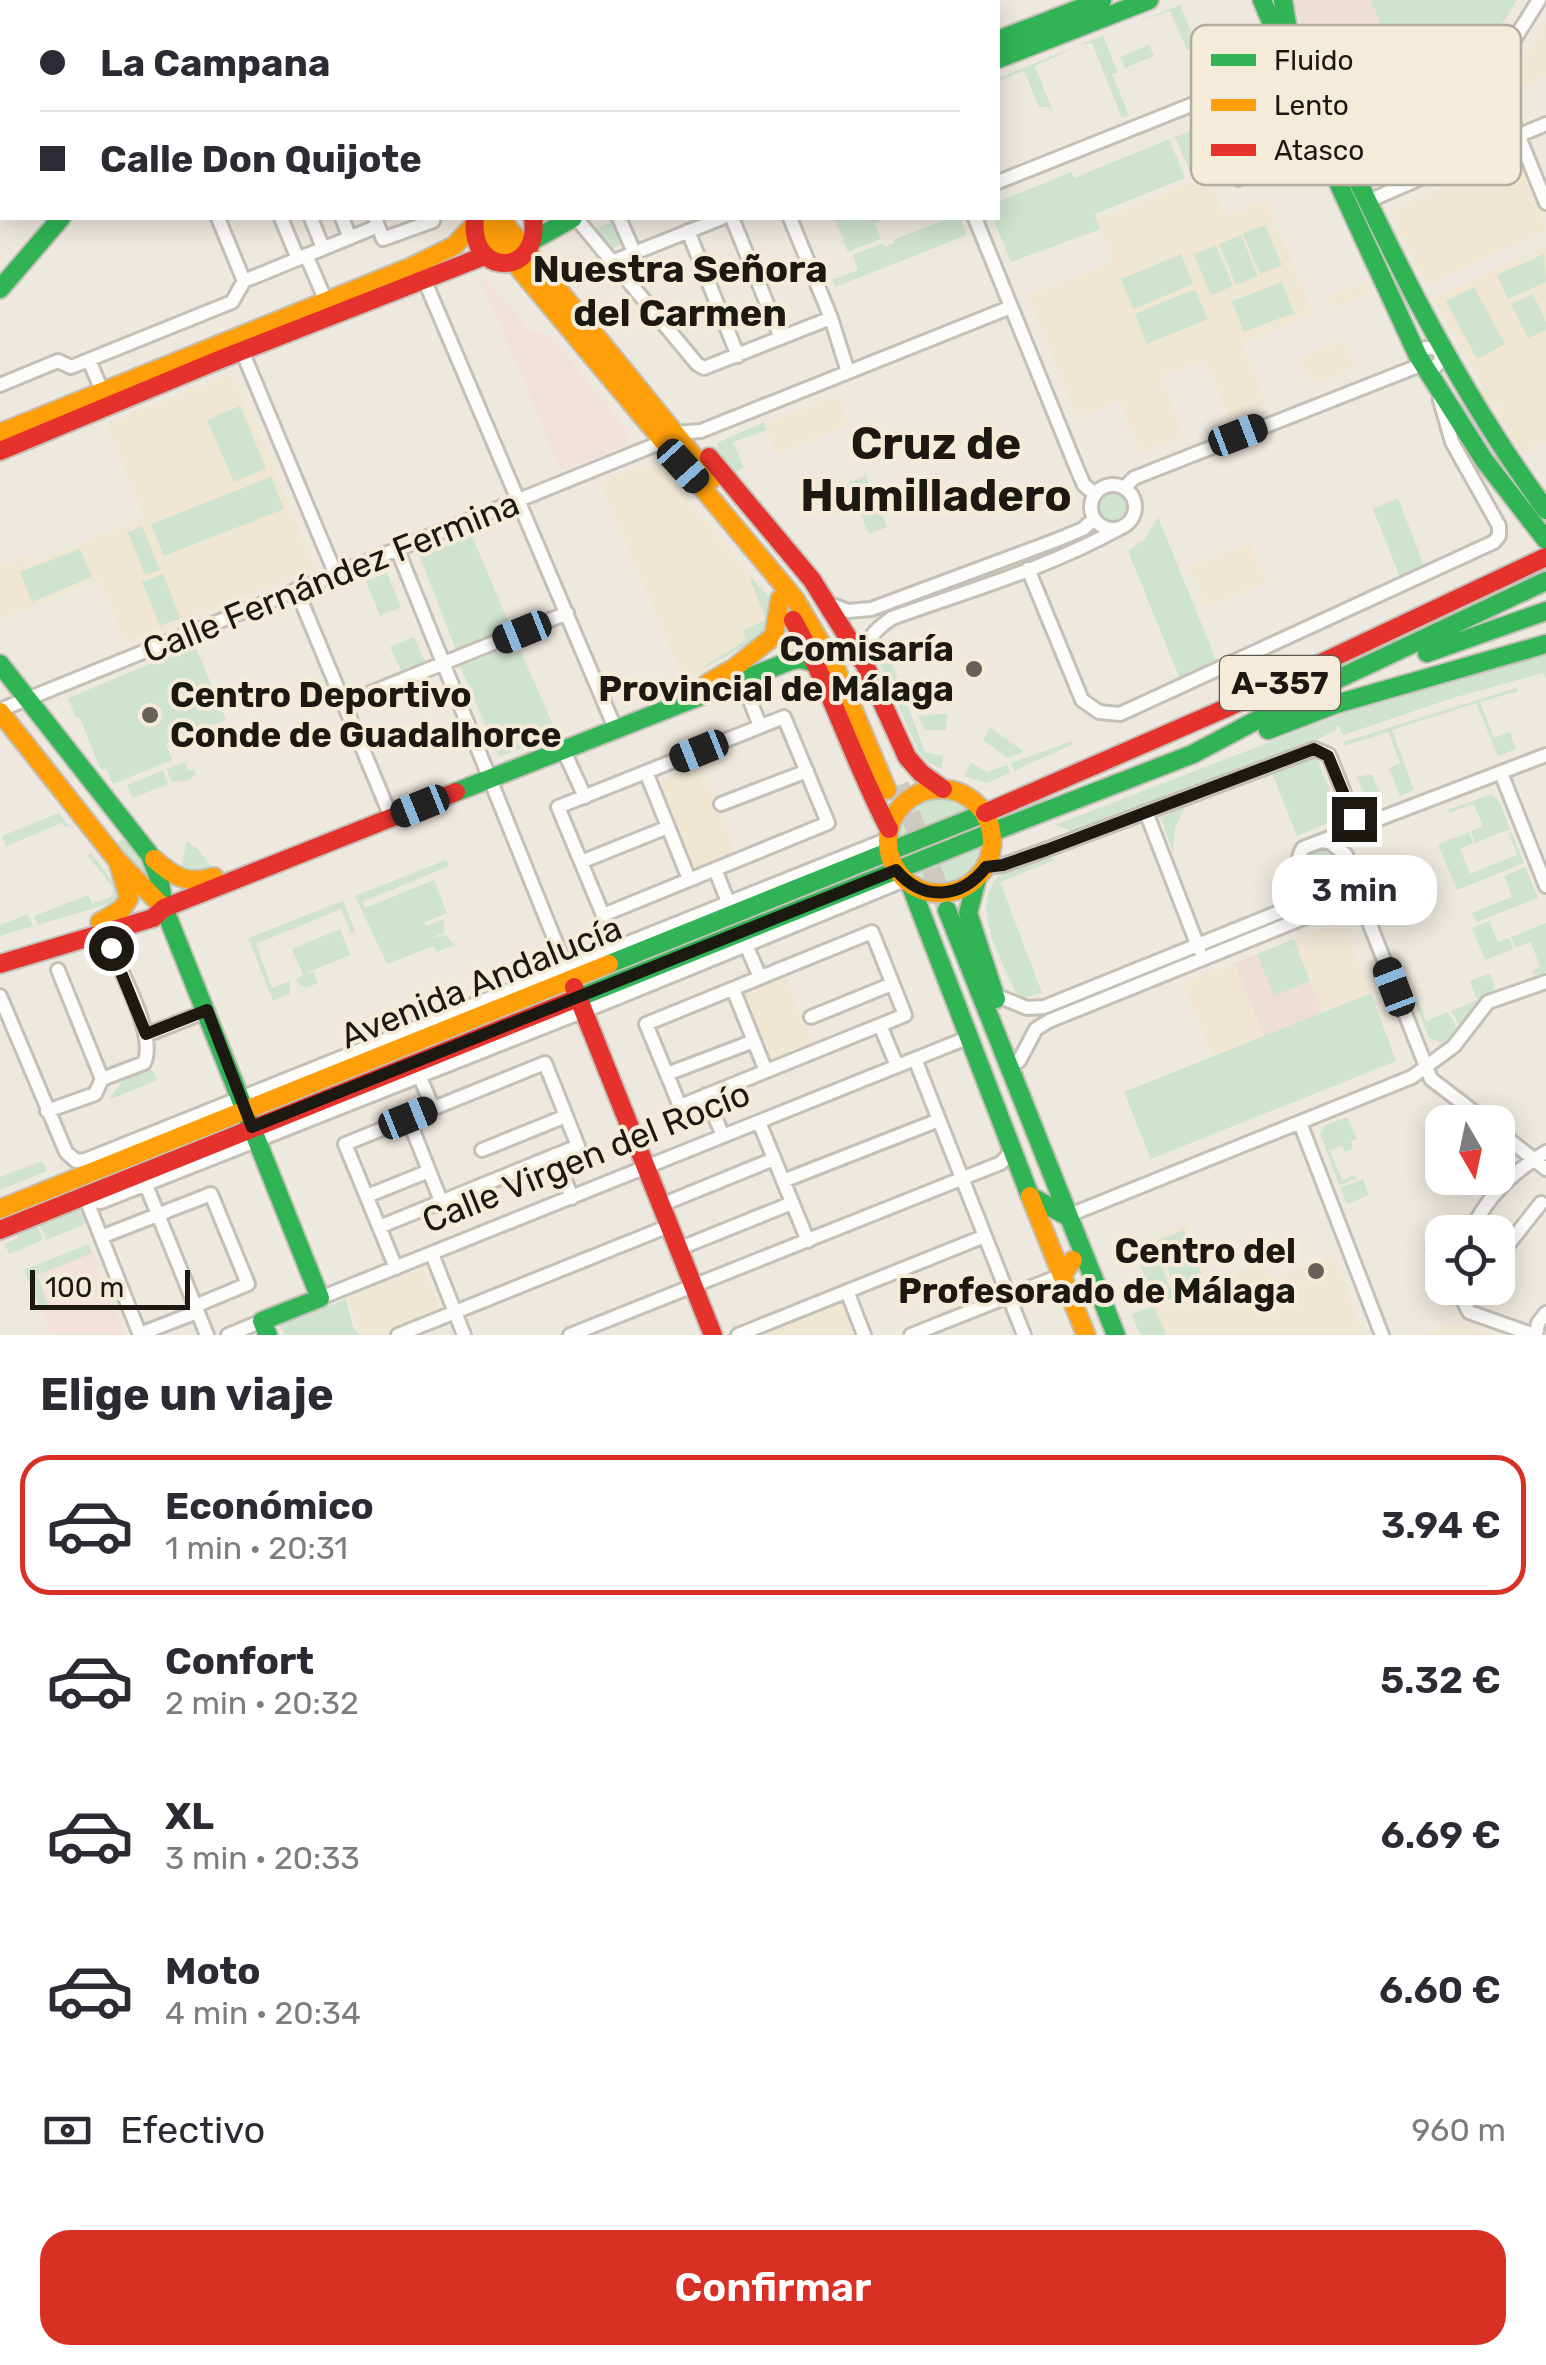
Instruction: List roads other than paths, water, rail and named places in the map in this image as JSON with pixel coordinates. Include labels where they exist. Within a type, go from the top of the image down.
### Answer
[{"type":"main road","points":[[1000,39],[1102,0]]},
{"type":"main road","points":[[1000,58],[1149,0]]},
{"type":"main road","points":[[1262,0],[1272,25]]},
{"type":"main road","points":[[1283,0],[1288,25]]},
{"type":"main road","points":[[1341,185],[1422,364],[1484,460],[1541,514]]},
{"type":"main road","points":[[1359,185],[1441,354],[1541,514],[1546,540]]},
{"type":"main road","points":[[0,289],[59,220]]},
{"type":"main road","points":[[475,220],[525,252]]},
{"type":"main road","points":[[475,220],[474,242],[484,256],[502,263],[572,220]]},
{"type":"main road","points":[[0,432],[456,246],[466,238],[475,220]]},
{"type":"main road","points":[[501,220],[669,438],[783,566],[822,620],[869,712],[893,788]]},
{"type":"main road","points":[[525,252],[533,220]]},
{"type":"main road","points":[[0,451],[484,256]]},
{"type":"main road","points":[[669,438],[672,468],[780,599],[816,663],[1030,1196],[1104,1335]]},
{"type":"main road","points":[[669,438],[694,440],[812,580],[865,665],[907,757],[921,774],[943,789],[971,798],[985,813],[992,832],[992,852],[968,913],[1019,1061],[1072,1190],[1060,1214],[1068,1268],[1086,1335]]},
{"type":"main road","name":"A-357","points":[[985,813],[1224,709],[1540,560]]},
{"type":"main road","name":"A-357","points":[[992,832],[1228,737],[1304,695],[1546,581]]},
{"type":"main road","points":[[664,708],[734,668],[774,636],[780,599]]},
{"type":"main road","points":[[1275,714],[1491,628],[1546,611]]},
{"type":"main road","points":[[1228,737],[1269,730],[1336,704],[1546,644]]},
{"type":"main road","points":[[0,964],[153,918],[164,908],[250,873],[790,661],[816,663]]},
{"type":"main road","points":[[0,664],[150,855],[176,878],[197,883],[226,874],[250,873]]},
{"type":"main road","points":[[0,711],[117,860],[164,908]]},
{"type":"main road","points":[[943,789],[920,793],[898,810],[896,859],[923,891],[941,894],[962,889],[982,873]]},
{"type":"main road","name":"Avenida Andalucía","points":[[0,1209],[249,1119],[575,989],[896,859],[985,813]]},
{"type":"main road","name":"Avenida Andalucía","points":[[896,859],[992,832]]},
{"type":"main road","points":[[150,855],[164,908],[320,1298]]},
{"type":"main road","points":[[100,922],[122,909],[129,898],[117,860]]},
{"type":"main road","points":[[0,952],[152,908],[164,908]]},
{"type":"main road","points":[[941,912],[1060,1214],[1116,1335]]},
{"type":"main road","points":[[575,989],[712,1335]]},
{"type":"main road","name":"Avenida Andalucía","points":[[0,1230],[82,1199],[249,1119]]},
{"type":"main road","points":[[1030,1196],[1060,1214]]},
{"type":"main road","name":"Calle Virgen del Rocío","points":[[265,1328],[320,1298]]},
{"type":"street","points":[[1521,29],[1539,0]]},
{"type":"street","points":[[1000,181],[1191,105]]},
{"type":"street","points":[[1521,135],[1546,124]]},
{"type":"street","points":[[1521,138],[1545,199]]},
{"type":"street","points":[[1366,202],[1404,185]]},
{"type":"street","points":[[219,220],[244,281]]},
{"type":"street","points":[[282,220],[326,301]]},
{"type":"street","points":[[312,220],[324,248]]},
{"type":"street","points":[[343,220],[350,238]]},
{"type":"street","points":[[577,220],[697,364],[710,368],[831,318]]},
{"type":"street","points":[[620,220],[634,252]]},
{"type":"street","points":[[614,261],[717,220]]},
{"type":"street","points":[[733,220],[781,338]]},
{"type":"street","points":[[791,220],[831,318],[848,372]]},
{"type":"street","points":[[976,220],[1084,486],[1095,494]]},
{"type":"street","points":[[0,385],[58,361],[70,368],[232,302],[244,281],[350,238],[379,228],[433,221]]},
{"type":"street","points":[[688,232],[738,356]]},
{"type":"street","points":[[424,279],[616,728]]},
{"type":"street","name":"Calle Fernández Fermina","points":[[0,711],[669,438],[701,432],[1011,307]]},
{"type":"street","points":[[242,351],[336,575]]},
{"type":"street","points":[[1124,488],[1134,478],[1198,450],[1422,364],[1438,366],[1441,354]]},
{"type":"street","points":[[89,360],[102,391]]},
{"type":"street","points":[[1028,569],[1082,700],[1099,712],[1120,714],[1494,542],[1499,536],[1498,526],[1452,442],[1437,388]]},
{"type":"street","points":[[865,665],[865,645],[875,630],[911,611],[1028,569],[1118,529],[1129,522],[1135,511],[1133,498],[1124,488],[1105,486],[1095,494],[1090,506],[1094,519],[1104,528],[1118,529]]},
{"type":"street","points":[[827,602],[856,612],[914,594],[1054,542],[1083,529],[1094,519]]},
{"type":"street","points":[[398,551],[575,989]]},
{"type":"street","points":[[297,591],[391,817]]},
{"type":"street","points":[[911,611],[908,603],[914,594]]},
{"type":"street","points":[[344,704],[566,614]]},
{"type":"street","points":[[742,680],[760,726]]},
{"type":"street","points":[[784,716],[806,771],[828,823],[602,914],[558,808],[784,716]]},
{"type":"street","points":[[563,748],[584,797]]},
{"type":"street","points":[[982,873],[1314,749],[1328,756],[1358,828],[1346,855]]},
{"type":"street","points":[[1309,900],[1300,880],[1298,857],[1303,848],[1546,755]]},
{"type":"street","points":[[721,804],[806,771]]},
{"type":"street","points":[[646,772],[689,880]]},
{"type":"street","points":[[1500,773],[1546,886]]},
{"type":"street","points":[[1146,812],[1200,952]]},
{"type":"street","points":[[581,862],[668,827]]},
{"type":"street","points":[[1322,840],[1346,855],[1431,1079],[1465,1105]]},
{"type":"street","name":"Avenida Andalucía","points":[[47,1111],[66,1152],[76,1161],[419,1075],[728,902],[896,859]]},
{"type":"street","name":"Avenida Andalucía","points":[[82,1199],[100,1202],[146,1184],[249,1119],[575,989],[746,945],[896,859]]},
{"type":"street","points":[[715,869],[728,902]]},
{"type":"street","points":[[995,995],[1022,1007],[1044,1006],[1336,904],[1352,891],[1353,876]]},
{"type":"street","points":[[1019,1061],[1036,1029],[1049,1020],[1309,900],[1365,912]]},
{"type":"street","points":[[872,932],[904,1015],[680,1106],[646,1024],[760,978],[872,932]]},
{"type":"street","points":[[746,945],[760,978]]},
{"type":"street","points":[[0,996],[47,1111],[94,1094],[102,1080],[144,1063],[148,1048],[111,948]]},
{"type":"street","points":[[58,970],[102,1080]]},
{"type":"street","points":[[1060,1214],[1412,1076],[1454,1046],[1488,1002],[1546,982]]},
{"type":"street","points":[[812,1017],[892,984]]},
{"type":"street","points":[[733,988],[766,1071]]},
{"type":"street","points":[[146,1034],[207,1010]]},
{"type":"street","points":[[880,1024],[897,1066]]},
{"type":"street","name":"Calle Virgen del Rocío","points":[[320,1298],[967,1038]]},
{"type":"street","points":[[667,1074],[754,1041]]},
{"type":"street","points":[[915,1059],[1024,1335]]},
{"type":"street","points":[[379,1226],[578,1146],[545,1063],[345,1144],[396,1268]]},
{"type":"street","points":[[419,1075],[433,1108]]},
{"type":"street","points":[[706,1095],[723,1136]]},
{"type":"street","points":[[482,1150],[566,1116]]},
{"type":"street","points":[[408,1118],[442,1201]]},
{"type":"street","points":[[783,1181],[939,1120]]},
{"type":"street","points":[[759,1122],[808,1241]]},
{"type":"street","points":[[1300,1123],[1382,1335]]},
{"type":"street","points":[[570,1335],[1001,1163],[1009,1154],[1009,1139]]},
{"type":"street","points":[[1515,1145],[1546,1169]]},
{"type":"street","points":[[1485,1215],[1508,1179],[1546,1152]]},
{"type":"street","points":[[555,1155],[572,1198]]},
{"type":"street","points":[[661,1205],[774,1159]]},
{"type":"street","points":[[367,1196],[430,1172]]},
{"type":"street","points":[[146,1184],[207,1335]]},
{"type":"street","points":[[82,1199],[140,1335],[248,1284],[211,1194],[101,1237]]},
{"type":"street","points":[[678,1248],[792,1203]]},
{"type":"street","points":[[1515,1229],[1541,1204]]},
{"type":"street","points":[[398,1335],[669,1226]]},
{"type":"street","points":[[738,1335],[985,1236]]},
{"type":"street","points":[[432,1254],[464,1335]]},
{"type":"street","points":[[911,1335],[1068,1268]]},
{"type":"street","points":[[847,1292],[864,1335]]},
{"type":"street","points":[[1465,1305],[1469,1312],[1535,1335],[1538,1322],[1546,1313]]},
{"type":"street","name":"Calle Virgen del Rocío","points":[[228,1335],[265,1328]]},
{"type":"tunnel","points":[[899,785],[947,910]]},
{"type":"place","name":"Comisaría Provincial de Málaga","points":[[974,669]]},
{"type":"place","name":"Centro Deportivo Conde de Guadalhorce","points":[[150,715]]},
{"type":"place","name":"Centro del Profesorado de Málaga","points":[[1316,1271]]},
{"type":"district","name":"Nuestra Señora del Carmen","points":[[680,291]]},
{"type":"district","name":"Cruz de Humilladero","points":[[936,469]]}]
